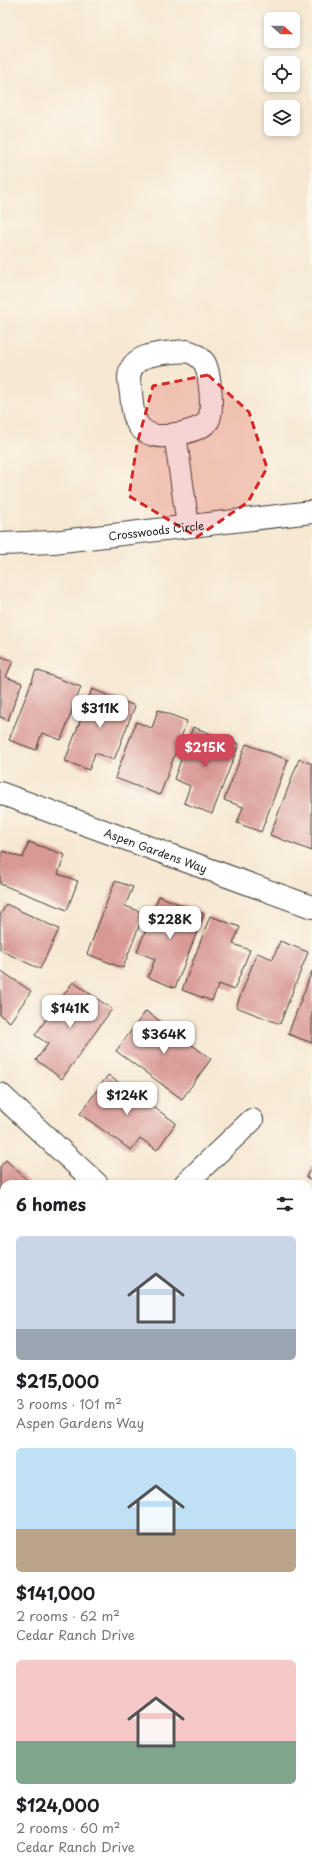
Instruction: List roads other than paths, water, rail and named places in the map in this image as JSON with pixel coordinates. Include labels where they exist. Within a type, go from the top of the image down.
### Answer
[{"type":"street","points":[[187,351],[196,354],[205,363],[212,412],[208,422],[198,429],[175,434],[154,436],[140,428],[134,418],[129,376],[134,364],[143,357],[187,351]]},
{"type":"street","points":[[175,434],[188,526]]},
{"type":"street","name":"Crosswoods Circle","points":[[0,544],[53,542],[312,512]]},
{"type":"street","name":"Aspen Gardens Way","points":[[0,793],[312,907]]},
{"type":"street","points":[[0,1094],[94,1180]]},
{"type":"street","points":[[189,1180],[252,1120]]}]
